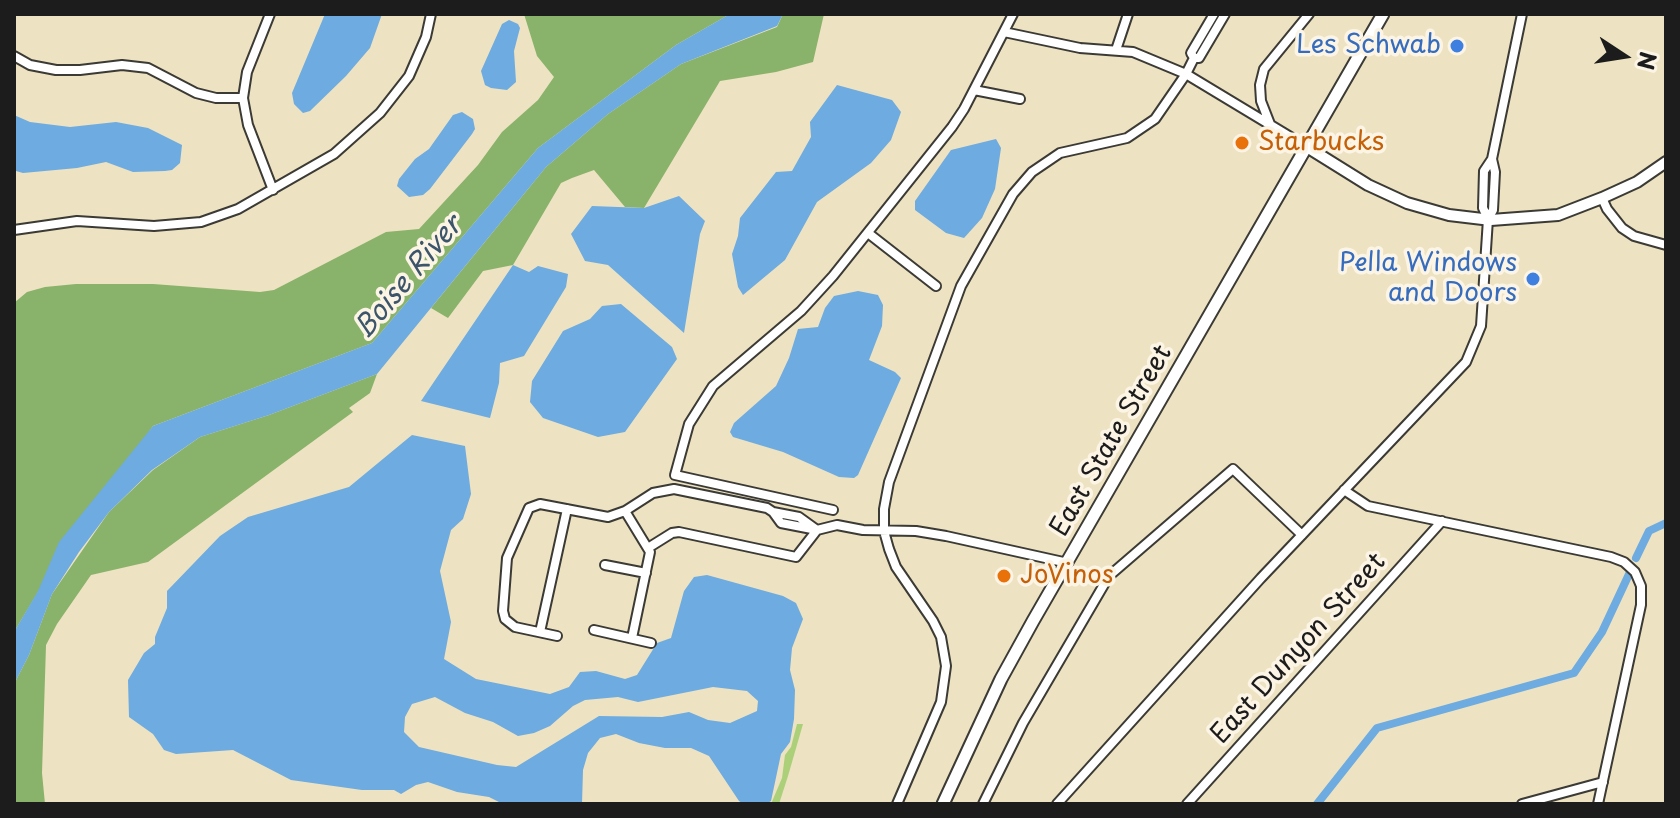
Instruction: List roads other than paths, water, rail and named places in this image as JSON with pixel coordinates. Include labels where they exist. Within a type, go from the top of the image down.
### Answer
[{"type":"highway","name":"East State Street","points":[[943,804],[1001,679],[1383,14]]},
{"type":"main road","points":[[1307,147],[1368,185],[1407,203],[1449,215],[1488,219],[1558,215],[1637,182],[1666,162]]},
{"type":"street","points":[[270,14],[247,72],[243,98],[248,125],[273,190]]},
{"type":"street","points":[[14,230],[77,221],[154,226],[201,222],[238,209],[334,154],[380,113],[409,76],[426,37],[431,14]]},
{"type":"street","points":[[833,510],[675,475],[689,424],[713,386],[801,311],[952,127],[1013,14]]},
{"type":"street","points":[[1116,50],[1128,14]]},
{"type":"street","points":[[1194,58],[1191,53],[1214,14]]},
{"type":"street","points":[[1194,58],[1199,58],[1225,14]]},
{"type":"street","points":[[1270,125],[1261,101],[1260,85],[1264,69],[1309,14]]},
{"type":"street","points":[[1057,804],[1302,535],[1445,385],[1472,350],[1481,326],[1488,219],[1493,210],[1495,172],[1492,159],[1522,14]]},
{"type":"street","points":[[1004,32],[1080,48],[1133,52],[1186,74],[1307,147]]},
{"type":"street","points":[[14,56],[30,65],[56,70],[122,65],[148,68],[196,93],[216,98],[243,98]]},
{"type":"street","points":[[897,804],[941,702],[946,666],[941,637],[933,621],[896,567],[884,531],[884,509],[889,482],[961,286],[1013,194],[1032,172],[1060,153],[1116,141],[1144,128],[1171,99],[1194,58]]},
{"type":"street","points":[[974,90],[1020,99]]},
{"type":"street","points":[[1602,198],[1622,228],[1634,236],[1666,245]]},
{"type":"street","points":[[868,233],[936,286]]},
{"type":"street","points":[[983,804],[1023,723],[1109,576],[1233,469],[1302,535]]},
{"type":"street","points":[[557,636],[515,627],[505,619],[503,611],[504,570],[515,537],[529,508],[540,504],[604,517],[625,511],[653,493],[674,489],[767,508],[781,523],[817,530],[837,525],[884,531],[916,531],[1068,563]]},
{"type":"street","points":[[1344,490],[1368,506],[1611,557],[1624,562],[1635,572],[1641,586],[1641,605],[1598,804]]},
{"type":"street","points":[[540,632],[567,509]]},
{"type":"street","points":[[625,511],[648,548],[646,573],[632,638]]},
{"type":"street","name":"East Dunyon Street","points":[[1187,804],[1442,521]]},
{"type":"street","points":[[648,548],[679,532],[796,557],[817,530]]},
{"type":"street","points":[[605,565],[646,573]]},
{"type":"street","points":[[594,630],[651,643]]},
{"type":"street","points":[[1522,804],[1603,782]]},
{"type":"water","points":[[325,14],[382,14],[370,48],[310,111],[303,113],[294,104],[292,93]]},
{"type":"water","points":[[730,14],[783,14],[777,26],[681,64],[608,114],[546,167],[377,374],[269,415],[200,437],[152,470],[109,512],[79,552],[52,594],[29,655],[14,684],[14,632],[38,591],[59,542],[153,426],[372,343],[538,148],[676,45]]},
{"type":"water","points":[[509,20],[520,28],[514,51],[516,82],[507,90],[491,88],[485,85],[481,71],[502,24]]},
{"type":"water","points":[[837,85],[892,100],[901,112],[891,140],[871,163],[817,202],[785,260],[743,295],[738,287],[732,254],[740,218],[776,172],[792,171],[811,137],[810,122]]},
{"type":"water","points":[[462,112],[473,119],[475,129],[472,134],[430,189],[423,195],[409,197],[397,186],[399,179],[415,159],[429,149],[453,115]]},
{"type":"water","points":[[14,115],[30,122],[70,127],[116,122],[148,128],[182,145],[180,163],[172,170],[165,171],[133,172],[106,162],[77,168],[16,171]]},
{"type":"water","points":[[996,139],[1001,148],[995,189],[982,218],[964,238],[946,233],[915,210],[915,201],[951,150]]},
{"type":"water","points":[[679,196],[705,221],[700,234],[684,333],[608,265],[585,261],[571,234],[592,206],[644,208]]},
{"type":"water","points":[[513,265],[529,272],[538,266],[568,274],[566,287],[524,356],[500,363],[499,383],[490,418],[421,401]]},
{"type":"water","points":[[858,291],[878,295],[883,305],[882,326],[869,360],[901,378],[858,475],[854,478],[839,477],[783,452],[733,437],[730,432],[734,423],[776,386],[798,329],[818,327],[825,308],[834,296]]},
{"type":"water","points":[[621,304],[672,347],[677,359],[625,432],[598,437],[543,418],[530,402],[532,381],[563,331],[590,319],[602,306]]},
{"type":"water","points":[[412,435],[465,446],[471,494],[463,519],[451,530],[440,571],[451,622],[444,659],[476,679],[550,694],[569,687],[580,672],[596,671],[625,679],[637,675],[657,643],[671,638],[684,591],[694,577],[707,575],[783,596],[796,603],[803,619],[792,648],[790,670],[795,690],[794,719],[790,742],[781,754],[771,801],[766,804],[744,804],[739,801],[709,756],[691,748],[665,748],[616,734],[600,738],[588,753],[583,770],[582,804],[503,804],[489,797],[457,792],[428,782],[401,794],[394,790],[362,790],[291,780],[233,750],[176,754],[164,750],[153,734],[129,717],[128,680],[144,653],[155,644],[167,608],[167,591],[220,536],[248,517],[349,487]],"holes":[[[713,687],[747,691],[758,701],[757,711],[730,723],[708,720],[689,712],[662,717],[599,716],[516,767],[419,747],[404,732],[405,717],[412,704],[435,697],[518,736],[550,726],[585,700],[618,697],[638,702]]]},
{"type":"waterway","points":[[1636,558],[1649,531],[1666,523]]},
{"type":"waterway","points":[[1317,804],[1377,728],[1574,673],[1602,632],[1631,570]]},
{"type":"place","name":"Les Schwab","points":[[1457,46]]},
{"type":"place","name":"Starbucks","points":[[1242,143]]},
{"type":"place","name":"Pella Windows and Doors","points":[[1533,279]]},
{"type":"place","name":"JoVinos","points":[[1004,576]]},
{"type":"water label","name":"Boise River","points":[[409,278]]}]
